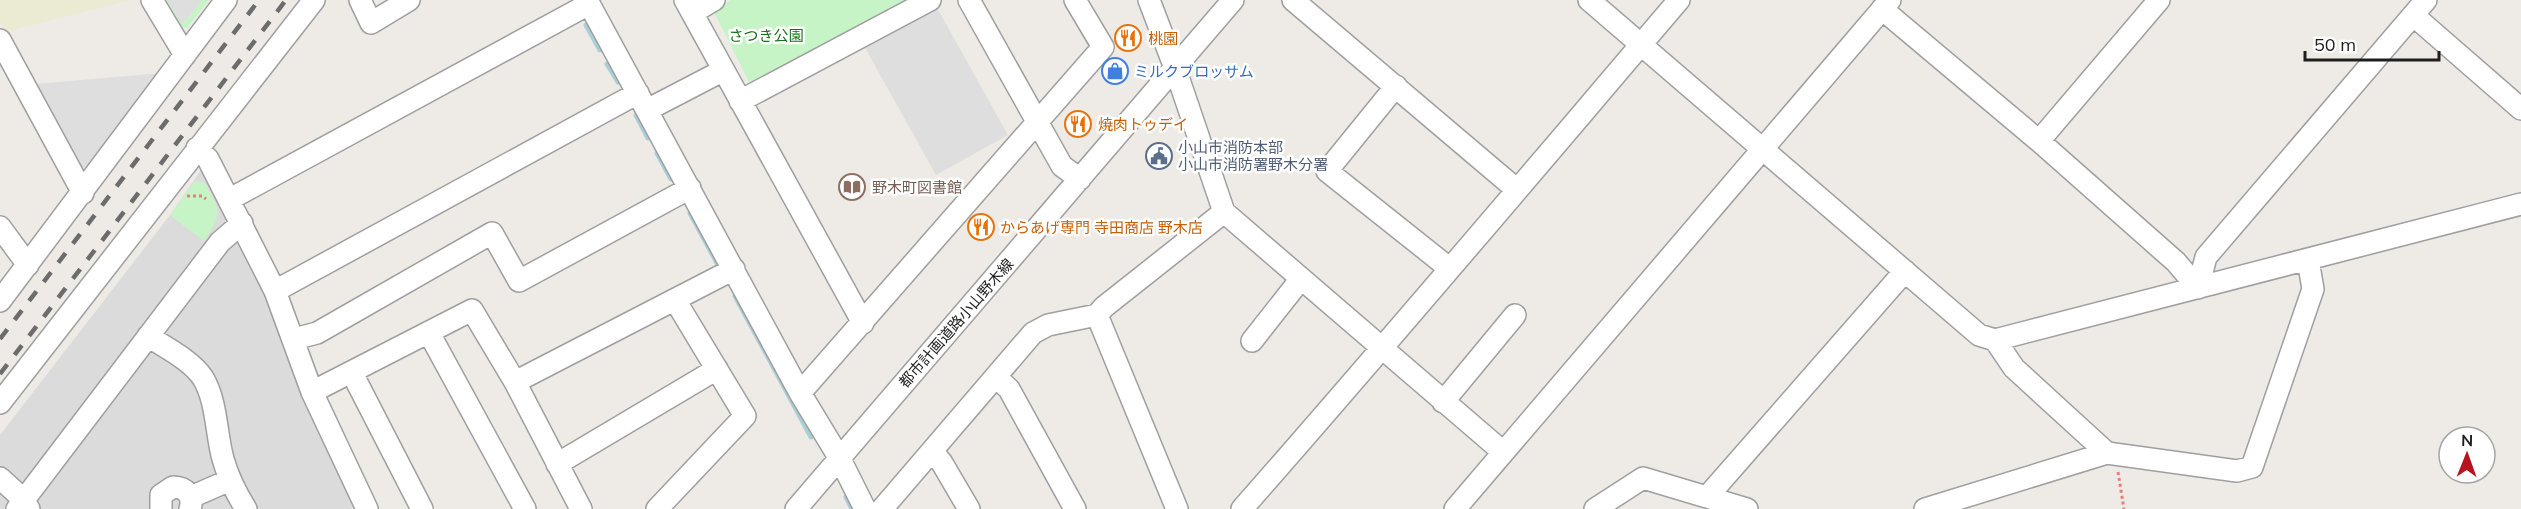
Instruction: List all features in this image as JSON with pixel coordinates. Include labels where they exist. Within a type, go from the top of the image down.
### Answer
[{"type":"street","points":[[152,0],[185,55]]},
{"type":"street","points":[[0,302],[226,0]]},
{"type":"street","points":[[0,403],[314,0]]},
{"type":"street","points":[[360,0],[371,23],[409,0]]},
{"type":"street","points":[[714,0],[688,6],[863,323]]},
{"type":"street","points":[[740,102],[930,0]]},
{"type":"street","points":[[969,0],[1062,166],[1080,179]]},
{"type":"street","points":[[800,393],[1103,47],[1075,0]]},
{"type":"street","points":[[1149,0],[1175,68],[1224,212],[1300,280],[1503,452]]},
{"type":"street","name":"都市計画道路小山野木線","points":[[796,509],[1233,0]]},
{"type":"street","points":[[1293,0],[1516,189]]},
{"type":"street","points":[[1589,0],[1979,335],[1995,340],[2521,204]]},
{"type":"street","points":[[1242,509],[1382,349],[1679,0]]},
{"type":"street","points":[[2039,141],[2159,0]]},
{"type":"street","points":[[219,200],[588,2],[800,393],[840,459],[865,509]]},
{"type":"street","points":[[1455,509],[1886,4],[2176,262],[2198,288]]},
{"type":"street","points":[[2198,288],[2206,257],[2420,7],[2521,109]]},
{"type":"street","points":[[0,40],[83,193]]},
{"type":"street","points":[[275,291],[643,102],[723,71]]},
{"type":"street","points":[[1396,86],[1327,171],[1449,268]]},
{"type":"street","points":[[197,148],[208,159],[219,200],[242,223],[275,291],[312,392],[367,509]]},
{"type":"street","points":[[294,339],[316,333],[492,233],[519,280],[690,188]]},
{"type":"street","points":[[882,509],[997,378],[1033,333],[1048,325],[1097,315],[1104,306],[1224,212]]},
{"type":"street","points":[[0,478],[23,506],[220,242],[242,223]]},
{"type":"street","points":[[0,227],[28,265]]},
{"type":"street","points":[[1925,509],[2107,453],[2237,471],[2252,467],[2313,289],[2308,260]]},
{"type":"street","points":[[515,382],[734,269]]},
{"type":"street","points":[[1707,497],[1905,271]]},
{"type":"street","points":[[1252,341],[1300,280]]},
{"type":"street","points":[[657,509],[745,416],[675,300]]},
{"type":"street","points":[[312,392],[472,310],[515,382],[581,509]]},
{"type":"street","points":[[1097,315],[1177,509]]},
{"type":"street","points":[[1443,402],[1515,315]]},
{"type":"street","points":[[429,333],[525,509]]},
{"type":"street","points":[[148,336],[192,366],[203,378],[209,393],[223,459],[230,480],[246,509]]},
{"type":"street","points":[[1995,340],[2014,368],[2107,453]]},
{"type":"street","points":[[557,464],[717,369]]},
{"type":"street","points":[[352,373],[422,509]]},
{"type":"street","points":[[997,378],[1009,390],[1075,509]]},
{"type":"street","points":[[932,451],[942,463],[969,509]]},
{"type":"street","points":[[1595,509],[1643,478],[1747,509]]},
{"type":"street","points":[[161,509],[161,495],[168,488],[178,487],[188,492],[191,503],[230,480]]},
{"type":"path","points":[[184,197],[202,196],[219,200]]},
{"type":"path","points":[[2107,453],[2118,467],[2124,509]]},
{"type":"shaded area","points":[[167,0],[202,0],[182,25]]},
{"type":"shaded area","points":[[936,6],[1008,135],[936,175],[864,46]]},
{"type":"shaded area","points":[[161,73],[91,167],[76,168],[36,84]]},
{"type":"shaded area","points":[[203,167],[279,323],[317,431],[357,509],[0,509],[0,435],[170,215]]},
{"type":"green space","points":[[0,0],[131,0],[5,32],[0,23]]},
{"type":"green space","points":[[163,0],[209,0],[187,28],[177,27]]},
{"type":"green space","name":"さつき公園","points":[[731,0],[904,0],[750,84],[713,10]]},
{"type":"green space","points":[[195,181],[205,183],[218,212],[204,241],[170,215]]},
{"type":"waterway","points":[[586,25],[600,50]]},
{"type":"waterway","points":[[607,64],[618,82]]},
{"type":"waterway","points":[[636,115],[648,138]]},
{"type":"waterway","points":[[657,153],[671,179]]},
{"type":"waterway","points":[[690,213],[717,263]]},
{"type":"waterway","points":[[735,296],[811,437]]},
{"type":"waterway","points":[[846,497],[852,509]]},
{"type":"railway","points":[[0,339],[259,0]]},
{"type":"railway","points":[[0,374],[286,0]]},
{"type":"place","name":"桃園","points":[[1128,38]]},
{"type":"place","name":"ミルクブロッサム","points":[[1115,71]]},
{"type":"place","name":"焼肉トゥデイ","points":[[1078,124]]},
{"type":"place","name":"小山市消防本部 小山市消防署野木分署","points":[[1159,156]]},
{"type":"place","name":"野木町図書館","points":[[852,187]]},
{"type":"place","name":"からあげ専門 寺田商店 野木店","points":[[981,227]]}]
